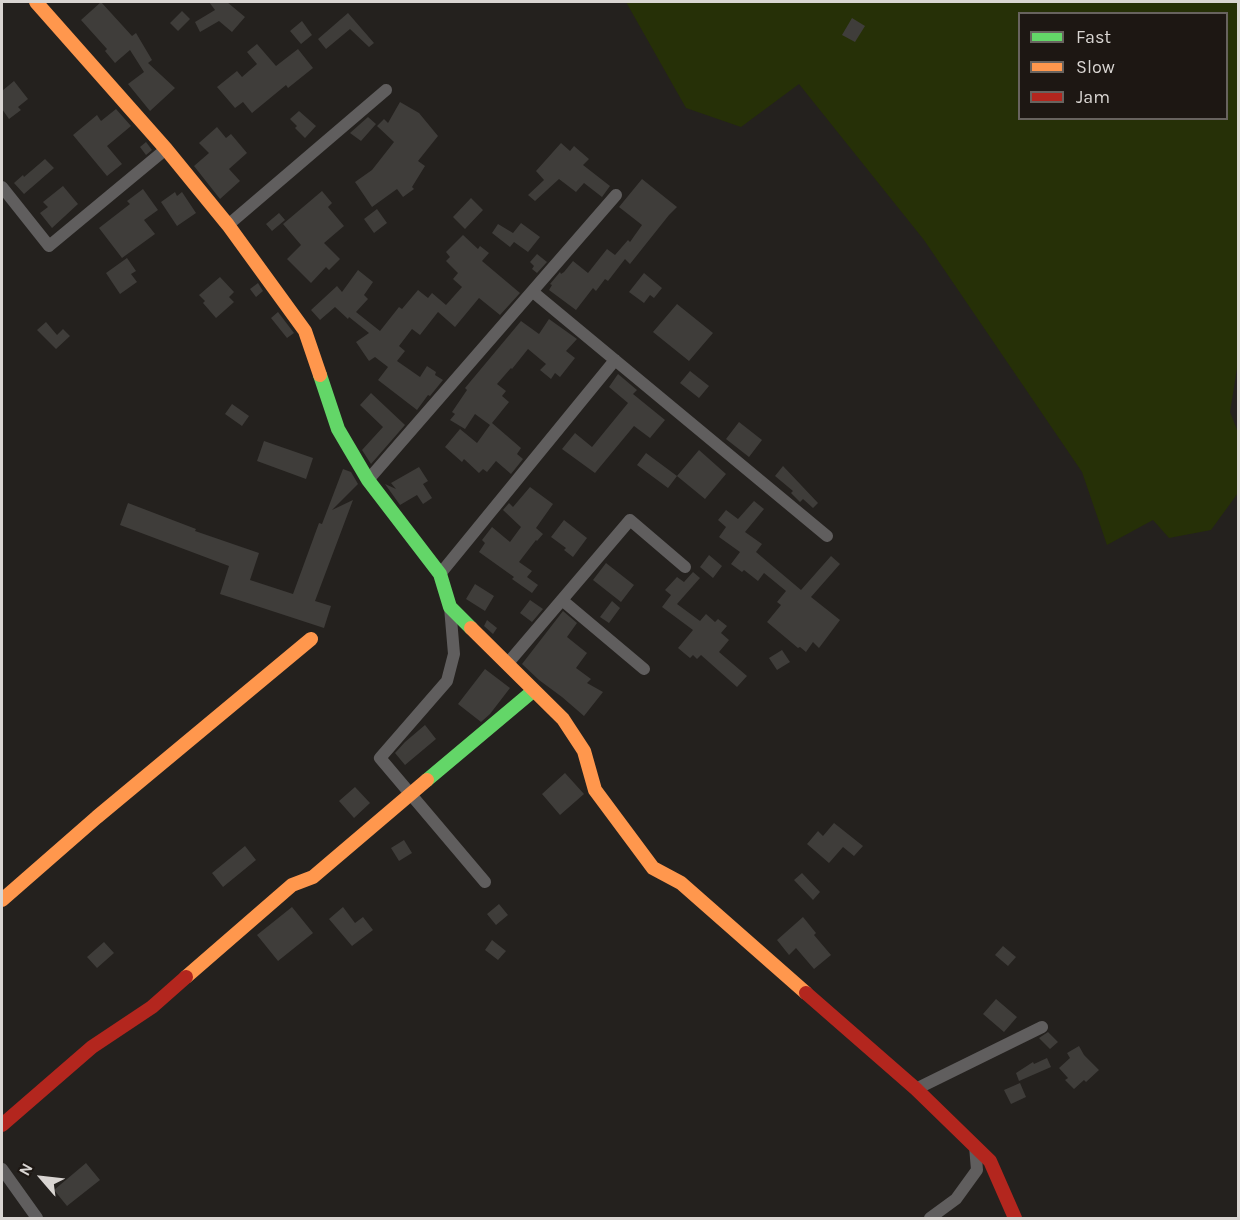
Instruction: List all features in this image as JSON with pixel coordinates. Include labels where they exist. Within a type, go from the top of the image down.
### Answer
[{"type":"street","points":[[36,2],[166,149],[228,225],[305,331],[338,429],[368,480],[440,574],[450,608],[454,654],[447,681],[380,758],[485,882]]},
{"type":"street","points":[[228,225],[386,90]]},
{"type":"street","points":[[2,187],[49,246],[166,149]]},
{"type":"street","points":[[368,480],[616,195]]},
{"type":"street","points":[[533,292],[826,536]]},
{"type":"street","points":[[440,574],[615,360]]},
{"type":"street","points":[[508,663],[630,520],[685,567]]},
{"type":"street","points":[[562,600],[644,669]]},
{"type":"street","points":[[450,608],[563,719],[584,751],[595,790],[653,868],[681,882],[916,1089],[975,1146],[990,1161],[1015,1218]]},
{"type":"street","points":[[2,900],[106,809],[311,639]]},
{"type":"street","points":[[2,1125],[92,1047],[152,1006],[292,885],[313,877],[532,691]]},
{"type":"street","points":[[916,1089],[1042,1027]]},
{"type":"street","points":[[930,1218],[956,1199],[977,1170],[975,1146]]},
{"type":"street","points":[[2,1169],[37,1218]]},
{"type":"green space","points":[[626,2],[1238,2],[1238,362],[1230,412],[1238,432],[1238,493],[1211,530],[1169,538],[1153,520],[1107,545],[1082,472],[924,240],[799,84],[741,127],[686,108]]},
{"type":"building","points":[[101,2],[132,36],[136,33],[152,60],[148,63],[175,88],[150,111],[128,84],[144,72],[130,50],[115,63],[105,51],[107,49],[81,20]]},
{"type":"building","points":[[209,2],[227,2],[245,17],[232,32],[219,21],[200,32],[195,22],[215,10]]},
{"type":"building","points":[[182,11],[190,19],[178,31],[170,23]]},
{"type":"building","points":[[348,13],[374,43],[369,47],[350,29],[326,49],[318,39]]},
{"type":"building","points":[[852,18],[865,26],[855,42],[842,35]]},
{"type":"building","points":[[302,21],[312,35],[301,44],[290,31]]},
{"type":"building","points":[[257,44],[276,66],[298,49],[313,68],[288,88],[286,85],[252,113],[243,102],[235,108],[217,87],[237,71],[242,77],[257,64],[247,52]]},
{"type":"building","points":[[14,81],[28,99],[18,107],[21,110],[9,119],[2,109],[2,91]]},
{"type":"building","points":[[400,102],[419,113],[438,136],[418,161],[425,166],[412,187],[414,189],[403,197],[397,189],[372,207],[355,182],[372,170],[394,142],[377,126],[384,119],[388,123]]},
{"type":"building","points":[[116,109],[131,126],[107,146],[122,164],[107,176],[73,135],[97,115],[101,121]]},
{"type":"building","points":[[299,111],[316,126],[305,138],[290,119]]},
{"type":"building","points":[[368,117],[376,124],[361,141],[350,133]]},
{"type":"building","points":[[217,127],[226,138],[231,134],[247,153],[229,169],[240,181],[220,199],[194,166],[209,153],[199,143]]},
{"type":"building","points":[[146,142],[152,150],[146,155],[140,147]]},
{"type":"building","points":[[561,143],[570,151],[574,146],[589,159],[583,165],[610,186],[602,197],[584,183],[576,192],[559,179],[535,201],[528,195],[544,180],[536,171]]},
{"type":"building","points":[[45,159],[54,168],[24,194],[14,183]]},
{"type":"building","points":[[642,179],[677,207],[630,264],[625,259],[608,281],[605,279],[596,291],[593,288],[576,310],[549,290],[552,285],[550,284],[573,261],[588,273],[607,249],[615,255],[628,240],[630,242],[642,225],[619,207]]},
{"type":"building","points":[[63,186],[78,204],[52,228],[40,213],[48,207],[43,202]]},
{"type":"building","points":[[143,189],[158,210],[144,220],[155,234],[122,258],[99,228],[130,204],[127,201]]},
{"type":"building","points":[[322,191],[332,203],[328,207],[344,226],[324,243],[340,259],[329,270],[326,267],[311,283],[287,259],[301,245],[283,224]]},
{"type":"building","points":[[175,192],[177,196],[182,192],[196,213],[177,226],[161,202]]},
{"type":"building","points":[[471,198],[483,210],[465,229],[453,217]]},
{"type":"building","points":[[377,209],[387,223],[374,233],[364,219]]},
{"type":"building","points":[[279,213],[285,220],[272,231],[266,224]]},
{"type":"building","points":[[521,223],[540,237],[528,252],[514,242],[510,247],[492,233],[498,224],[513,233]]},
{"type":"building","points":[[463,235],[478,249],[480,246],[489,253],[482,261],[520,293],[500,315],[479,298],[455,327],[438,312],[420,335],[412,329],[399,346],[405,351],[397,361],[420,377],[427,366],[443,380],[417,410],[378,380],[388,367],[375,357],[369,361],[356,342],[369,333],[335,307],[320,320],[311,310],[337,286],[342,292],[358,270],[373,282],[364,295],[368,299],[356,312],[380,331],[399,307],[402,309],[418,290],[428,298],[432,293],[446,305],[462,287],[453,279],[458,273],[446,261],[450,257],[446,252]]},
{"type":"building","points":[[537,254],[547,262],[537,273],[532,269],[534,266],[530,262]]},
{"type":"building","points":[[127,258],[136,271],[131,274],[137,282],[120,294],[106,273]]},
{"type":"building","points":[[644,273],[662,288],[654,298],[650,295],[644,303],[629,292]]},
{"type":"building","points":[[220,277],[234,292],[229,297],[234,302],[216,318],[199,295]]},
{"type":"building","points":[[258,283],[263,291],[256,297],[250,289]]},
{"type":"building","points":[[677,304],[713,333],[689,361],[653,332]]},
{"type":"building","points":[[278,312],[294,333],[287,338],[271,318]]},
{"type":"building","points":[[549,319],[577,339],[566,351],[575,358],[560,377],[555,373],[551,379],[540,370],[546,364],[528,349],[497,384],[506,391],[502,396],[509,402],[492,423],[521,448],[517,454],[523,459],[511,474],[496,461],[487,472],[483,469],[479,473],[464,459],[462,462],[445,447],[460,429],[477,443],[490,425],[475,414],[465,429],[450,420],[455,414],[452,412],[467,390],[465,388],[521,321],[539,334]]},
{"type":"building","points":[[46,322],[57,335],[63,329],[70,336],[56,349],[37,330]]},
{"type":"building","points":[[690,371],[709,386],[699,398],[680,383]]},
{"type":"building","points":[[618,374],[637,390],[633,394],[665,420],[650,438],[634,426],[595,473],[562,449],[575,433],[592,447],[628,403],[609,387]]},
{"type":"building","points":[[371,393],[405,425],[371,464],[362,450],[383,427],[360,405]]},
{"type":"building","points":[[232,404],[249,416],[242,426],[225,414]]},
{"type":"building","points":[[739,422],[762,440],[749,457],[726,439]]},
{"type":"building","points":[[264,441],[313,458],[306,479],[257,461]]},
{"type":"building","points":[[699,450],[726,474],[705,499],[677,476]]},
{"type":"building","points":[[646,453],[677,476],[668,488],[637,465]]},
{"type":"building","points":[[783,466],[818,503],[813,508],[803,499],[800,502],[791,493],[793,491],[775,476]]},
{"type":"building","points":[[419,467],[428,481],[423,484],[432,498],[423,504],[417,495],[400,505],[385,484],[396,489],[391,483]]},
{"type":"building","points":[[343,469],[351,472],[358,484],[332,510],[353,500],[315,601],[331,606],[324,628],[220,594],[229,566],[120,525],[128,503],[196,529],[195,531],[259,553],[250,580],[293,594],[319,523],[322,524]]},
{"type":"building","points":[[530,487],[553,504],[536,528],[543,534],[519,562],[532,571],[527,577],[538,585],[532,593],[479,552],[485,543],[482,540],[492,527],[510,542],[521,527],[503,510],[509,503],[513,507]]},
{"type":"building","points":[[754,501],[764,509],[745,532],[762,544],[756,552],[801,590],[831,556],[840,564],[811,597],[840,620],[819,648],[813,642],[806,652],[798,648],[767,622],[781,605],[777,602],[786,591],[764,573],[758,581],[744,570],[742,572],[731,564],[740,552],[719,537],[726,527],[718,520],[726,510],[738,519]]},
{"type":"building","points":[[564,520],[587,538],[573,557],[564,550],[566,548],[551,537]]},
{"type":"building","points":[[709,555],[722,566],[713,578],[700,567]]},
{"type":"building","points":[[606,563],[634,585],[621,602],[593,580]]},
{"type":"building","points":[[693,572],[700,578],[677,604],[700,621],[706,614],[715,622],[718,619],[727,626],[721,633],[729,640],[719,652],[747,676],[737,687],[701,655],[697,659],[693,655],[690,658],[678,648],[693,630],[662,607],[671,595],[665,590],[677,577],[684,582]]},
{"type":"building","points":[[475,584],[494,596],[485,611],[466,599]]},
{"type":"building","points":[[530,600],[543,609],[532,622],[520,613]]},
{"type":"building","points":[[612,601],[620,608],[609,623],[600,617]]},
{"type":"building","points":[[563,611],[577,623],[567,637],[587,653],[576,668],[591,679],[587,683],[603,692],[584,716],[522,664]]},
{"type":"building","points":[[487,620],[497,628],[493,634],[484,626]]},
{"type":"building","points":[[782,650],[790,662],[777,670],[769,658]]},
{"type":"building","points":[[485,669],[510,688],[481,722],[458,704]]},
{"type":"building","points":[[425,725],[436,739],[405,765],[395,753]]},
{"type":"building","points":[[565,773],[584,794],[560,815],[542,794]]},
{"type":"building","points":[[355,787],[370,803],[354,818],[339,801]]},
{"type":"building","points":[[834,823],[863,846],[854,856],[843,847],[829,863],[807,844],[818,831],[823,836]]},
{"type":"building","points":[[404,840],[412,853],[399,861],[391,848]]},
{"type":"building","points":[[245,846],[256,860],[223,887],[212,873]]},
{"type":"building","points":[[802,873],[820,892],[813,900],[794,880]]},
{"type":"building","points":[[499,904],[508,915],[496,925],[487,914]]},
{"type":"building","points":[[292,907],[313,933],[278,961],[257,935]]},
{"type":"building","points":[[343,907],[355,923],[363,917],[373,930],[352,946],[329,919]]},
{"type":"building","points":[[803,917],[816,933],[814,935],[831,955],[814,969],[796,948],[789,955],[777,940]]},
{"type":"building","points":[[492,940],[506,951],[498,960],[485,950]]},
{"type":"building","points":[[104,942],[114,953],[97,968],[87,957]]},
{"type":"building","points":[[1003,946],[1016,957],[1008,966],[995,955]]},
{"type":"building","points":[[996,999],[1017,1017],[1004,1032],[983,1014]]},
{"type":"building","points":[[1048,1032],[1058,1042],[1050,1049],[1039,1038]]},
{"type":"building","points":[[1079,1046],[1084,1055],[1099,1070],[1074,1089],[1065,1080],[1068,1078],[1059,1068],[1070,1058],[1067,1053]]},
{"type":"building","points":[[1047,1058],[1051,1067],[1019,1081],[1016,1073],[1033,1062],[1034,1064]]},
{"type":"building","points":[[1020,1083],[1026,1097],[1011,1104],[1004,1090]]},
{"type":"building","points":[[86,1163],[100,1180],[67,1206],[54,1190]]},
{"type":"traffic: fast","points":[[320,375],[338,429],[368,480],[440,574],[450,607],[471,628]]},
{"type":"traffic: fast","points":[[427,780],[533,691]]},
{"type":"traffic: slow","points":[[36,2],[166,149],[228,225],[305,331],[320,375]]},
{"type":"traffic: slow","points":[[471,628],[563,719],[584,751],[595,790],[653,868],[681,883],[806,993]]},
{"type":"traffic: slow","points":[[2,900],[97,817],[311,639]]},
{"type":"traffic: slow","points":[[186,977],[292,885],[313,877],[427,780]]},
{"type":"traffic: jam","points":[[2,1125],[92,1047],[152,1007],[186,977]]},
{"type":"traffic: jam","points":[[806,993],[916,1089],[990,1161],[1015,1218]]}]
